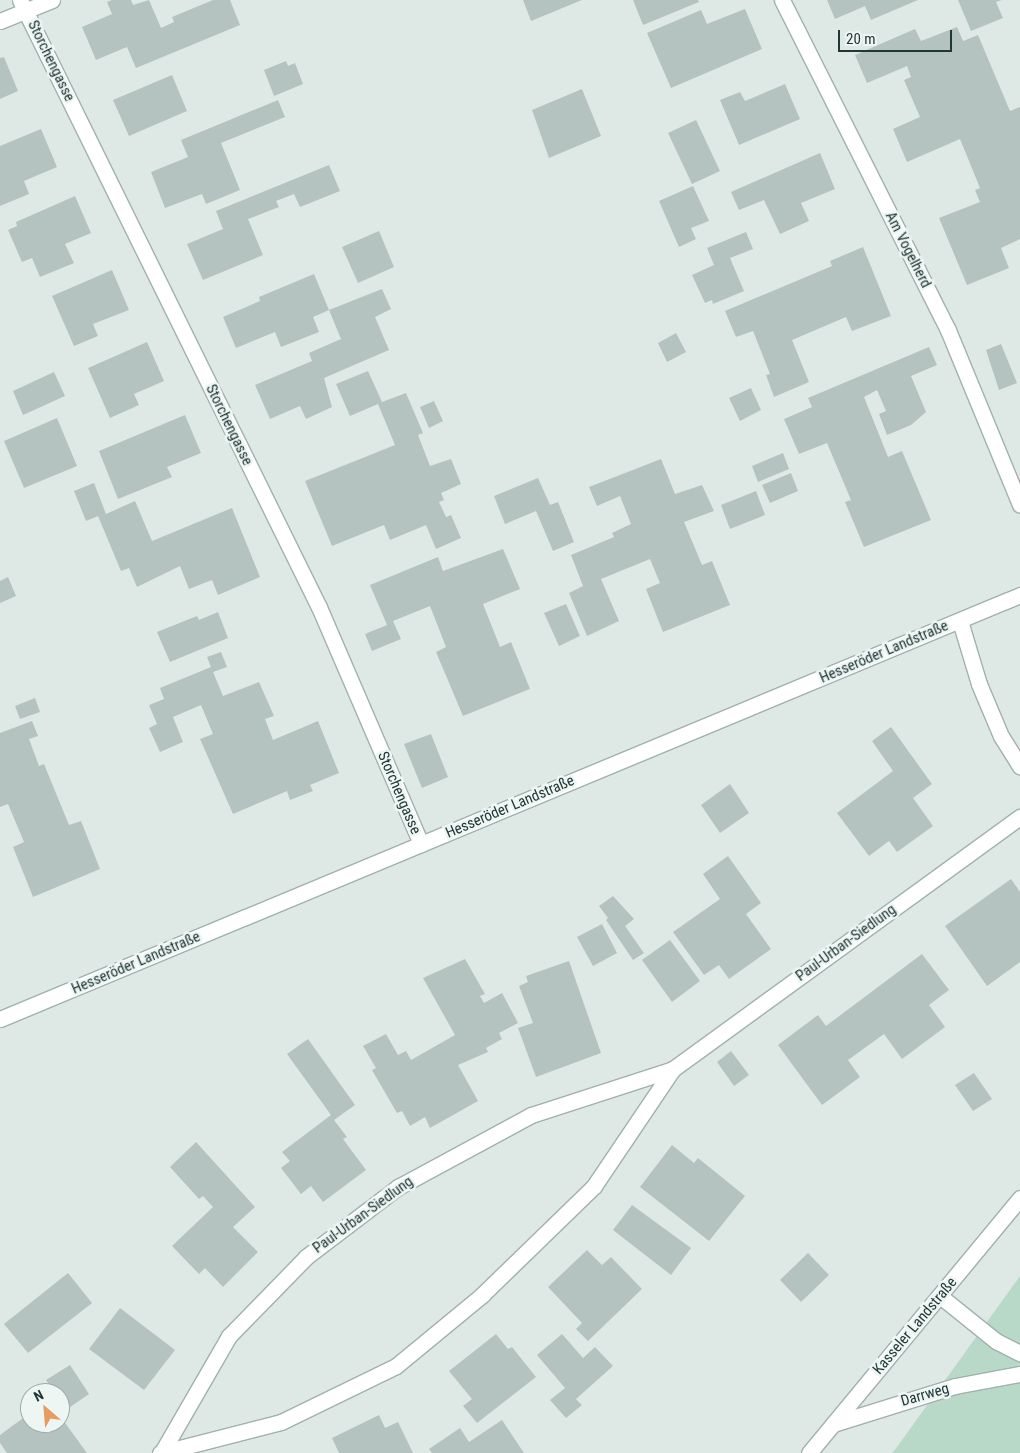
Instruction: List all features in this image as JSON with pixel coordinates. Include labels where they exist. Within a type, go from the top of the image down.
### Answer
[{"type":"street","points":[[0,21],[23,5],[52,0]]},
{"type":"street","name":"Am Vogelherd","points":[[782,0],[948,330],[1020,505]]},
{"type":"street","name":"Storchengasse","points":[[23,5],[319,607],[421,844]]},
{"type":"street","name":"Hesseröder Landstraße","points":[[0,1019],[1020,595]]},
{"type":"street","points":[[960,621],[979,684],[1002,736],[1020,767]]},
{"type":"street","name":"Paul-Urban-Siedlung","points":[[161,1452],[229,1336],[306,1257],[398,1187],[531,1115],[673,1069],[1020,817]]},
{"type":"street","name":"Paul-Urban-Siedlung","points":[[161,1452],[281,1422],[396,1366],[482,1296],[594,1186],[673,1069]]},
{"type":"street","name":"Kasseler Landstraße","points":[[809,1453],[1020,1198]]},
{"type":"street","points":[[940,1296],[996,1341],[1020,1353]]},
{"type":"street","name":"Darrweg","points":[[833,1424],[955,1386],[1020,1374]]},
{"type":"green space","points":[[1020,1276],[1020,1453],[892,1453],[897,1447]]},
{"type":"building","points":[[112,0],[131,0],[133,5],[149,0],[161,28],[174,22],[172,17],[213,0],[230,0],[240,25],[136,68],[127,47],[96,60],[82,27],[112,14],[107,2]]},
{"type":"building","points":[[523,0],[582,0],[531,21]]},
{"type":"building","points":[[633,0],[698,0],[699,2],[643,25]]},
{"type":"building","points":[[827,0],[918,0],[871,20],[865,6],[835,19]]},
{"type":"building","points":[[958,0],[1002,0],[996,2],[1003,18],[971,31]]},
{"type":"building","points":[[745,9],[762,49],[671,88],[647,33],[701,10],[707,24]]},
{"type":"building","points":[[957,27],[963,41],[978,35],[1010,111],[1020,107],[1020,239],[1001,248],[1009,268],[967,285],[939,218],[980,202],[975,190],[980,188],[960,139],[907,162],[893,129],[920,117],[904,80],[911,77],[907,66],[867,83],[855,55],[915,29],[921,41]]},
{"type":"building","points":[[4,57],[18,91],[0,99],[0,58]]},
{"type":"building","points":[[286,61],[288,66],[295,63],[303,84],[274,96],[264,70]]},
{"type":"building","points":[[172,75],[187,111],[129,136],[113,100]]},
{"type":"building","points":[[785,84],[800,119],[739,145],[720,100],[740,92],[745,101]]},
{"type":"building","points":[[582,89],[601,136],[549,158],[532,110]]},
{"type":"building","points":[[278,100],[285,117],[221,143],[240,190],[206,204],[202,194],[165,208],[151,172],[188,157],[181,140]]},
{"type":"building","points":[[696,120],[720,171],[692,184],[668,133]]},
{"type":"building","points":[[41,129],[57,167],[24,181],[29,194],[0,206],[0,146]]},
{"type":"building","points":[[820,153],[835,189],[801,203],[809,221],[780,234],[764,200],[739,210],[731,192]]},
{"type":"building","points":[[329,165],[340,191],[300,207],[294,194],[276,201],[279,207],[248,219],[263,255],[203,280],[187,244],[223,229],[216,211]]},
{"type":"building","points":[[693,186],[709,221],[691,228],[696,239],[679,247],[659,201]]},
{"type":"building","points":[[75,196],[91,233],[65,244],[74,263],[40,277],[32,258],[22,262],[8,230],[17,226],[16,222]]},
{"type":"building","points":[[379,231],[394,267],[358,283],[342,247]]},
{"type":"building","points":[[746,232],[753,249],[730,258],[744,291],[713,304],[712,300],[705,303],[692,275],[714,265],[707,248]]},
{"type":"building","points":[[863,247],[891,316],[852,331],[846,317],[792,340],[809,382],[774,397],[766,375],[770,374],[753,331],[736,337],[725,311],[832,266],[830,261]]},
{"type":"building","points":[[112,270],[129,310],[93,324],[98,336],[74,346],[52,296]]},
{"type":"building","points":[[314,274],[329,310],[313,317],[319,332],[281,347],[275,332],[236,348],[223,317],[260,301],[259,297]]},
{"type":"building","points":[[382,289],[391,309],[375,317],[389,350],[324,378],[332,407],[306,419],[300,406],[270,419],[255,385],[312,361],[309,353],[341,339],[329,310]]},
{"type":"building","points":[[676,333],[686,352],[667,362],[658,343]]},
{"type":"building","points":[[147,342],[164,381],[134,394],[139,405],[110,418],[88,368]]},
{"type":"building","points":[[1001,344],[1017,383],[999,390],[986,350]]},
{"type":"building","points":[[929,347],[937,365],[911,376],[926,412],[911,425],[887,435],[879,414],[886,411],[877,390],[864,397],[888,457],[902,451],[931,520],[864,547],[845,502],[851,500],[827,443],[799,454],[784,419],[812,407],[808,398]]},
{"type":"building","points":[[368,371],[382,402],[406,393],[423,433],[418,435],[430,466],[451,459],[461,484],[441,493],[444,500],[439,502],[446,517],[451,515],[461,538],[436,549],[426,525],[390,540],[384,525],[332,546],[305,481],[395,445],[378,404],[350,416],[336,384]]},
{"type":"building","points":[[54,372],[65,396],[23,415],[13,391]]},
{"type":"building","points":[[751,388],[761,410],[740,421],[729,398]]},
{"type":"building","points":[[434,401],[443,421],[429,428],[420,407]]},
{"type":"building","points":[[185,415],[201,453],[167,467],[172,477],[118,499],[99,451]]},
{"type":"building","points":[[57,418],[77,466],[24,488],[4,441]]},
{"type":"building","points":[[783,453],[789,469],[758,482],[752,466]]},
{"type":"building","points":[[661,459],[675,494],[702,485],[714,511],[684,522],[702,565],[712,561],[730,605],[663,632],[646,589],[660,583],[650,559],[601,579],[619,621],[587,636],[569,593],[583,586],[571,555],[614,537],[612,533],[631,524],[620,496],[597,506],[589,487]]},
{"type":"building","points":[[791,473],[798,491],[770,503],[762,485]]},
{"type":"building","points":[[538,478],[550,505],[558,502],[574,542],[553,551],[536,511],[505,524],[494,496]]},
{"type":"building","points":[[94,483],[106,514],[135,501],[152,541],[232,508],[260,577],[218,595],[212,580],[189,589],[180,566],[137,587],[129,568],[121,571],[98,516],[86,521],[74,491]]},
{"type":"building","points":[[756,491],[765,515],[730,529],[721,505]]},
{"type":"building","points":[[503,549],[520,589],[483,604],[500,647],[511,642],[530,689],[463,716],[436,652],[446,647],[430,606],[393,621],[401,639],[372,651],[365,634],[387,625],[370,585],[438,557],[443,571]]},
{"type":"building","points":[[8,577],[16,596],[0,603],[0,581]]},
{"type":"building","points":[[566,604],[580,636],[559,646],[544,613]]},
{"type":"building","points":[[218,612],[228,638],[170,662],[157,632],[197,616],[199,620]]},
{"type":"building","points":[[221,652],[227,667],[213,672],[223,696],[259,682],[274,716],[265,719],[273,740],[318,721],[339,773],[310,785],[313,791],[290,800],[287,791],[233,814],[200,739],[213,734],[201,705],[173,717],[183,742],[160,752],[149,728],[157,724],[149,705],[164,699],[160,688],[211,667],[207,657]]},
{"type":"building","points":[[35,698],[40,712],[20,719],[15,706]]},
{"type":"building","points":[[32,721],[38,736],[29,739],[39,766],[44,764],[69,825],[81,821],[100,869],[33,897],[13,847],[24,842],[8,804],[0,807],[0,733]]},
{"type":"building","points":[[891,727],[932,784],[913,798],[933,826],[897,852],[889,841],[869,856],[837,813],[893,771],[872,741]]},
{"type":"building","points":[[431,734],[448,777],[422,788],[404,744]]},
{"type":"building","points":[[730,784],[749,813],[720,833],[701,805]]},
{"type":"building","points":[[728,856],[761,903],[746,914],[771,949],[729,979],[719,965],[704,975],[673,932],[720,899],[703,874]]},
{"type":"building","points":[[1011,879],[1020,892],[1020,962],[987,986],[945,926]]},
{"type":"building","points":[[613,896],[634,919],[625,926],[644,953],[633,960],[606,920],[608,918],[599,906]]},
{"type":"building","points":[[602,924],[617,953],[593,966],[577,937]]},
{"type":"building","points":[[670,940],[700,981],[672,1002],[642,960]]},
{"type":"building","points":[[922,954],[949,990],[929,1005],[945,1027],[902,1059],[884,1034],[848,1060],[860,1077],[822,1105],[778,1045],[818,1015],[826,1026]]},
{"type":"building","points":[[465,959],[485,994],[480,996],[484,1003],[502,993],[518,1023],[499,1033],[502,1039],[486,1048],[488,1052],[458,1065],[478,1101],[430,1128],[425,1117],[410,1126],[402,1111],[397,1113],[372,1070],[376,1068],[363,1046],[386,1034],[398,1055],[406,1051],[411,1060],[455,1035],[423,978]]},
{"type":"building","points":[[569,961],[601,1053],[536,1077],[518,1028],[533,1023],[519,986],[528,982],[526,976]]},
{"type":"building","points":[[308,1039],[355,1105],[334,1120],[347,1137],[343,1139],[366,1170],[323,1202],[311,1186],[301,1194],[281,1168],[290,1161],[282,1152],[331,1115],[287,1054]]},
{"type":"building","points":[[731,1051],[749,1075],[734,1086],[717,1062]]},
{"type":"building","points":[[974,1073],[992,1099],[973,1111],[955,1085]]},
{"type":"building","points":[[196,1142],[255,1207],[233,1227],[258,1252],[223,1287],[205,1268],[199,1274],[172,1246],[213,1207],[203,1196],[199,1199],[170,1167]]},
{"type":"building","points":[[672,1145],[694,1163],[698,1158],[745,1196],[709,1241],[640,1187]]},
{"type":"building","points":[[632,1205],[691,1248],[671,1275],[613,1230]]},
{"type":"building","points":[[587,1250],[602,1265],[611,1257],[642,1289],[588,1341],[576,1329],[582,1323],[548,1287]]},
{"type":"building","points":[[808,1253],[829,1275],[801,1302],[780,1280]]},
{"type":"building","points":[[68,1273],[92,1303],[28,1353],[4,1324]]},
{"type":"building","points":[[120,1308],[175,1350],[144,1390],[89,1349]]},
{"type":"building","points":[[496,1334],[508,1349],[512,1347],[536,1377],[477,1423],[463,1406],[472,1399],[449,1371]]},
{"type":"building","points":[[562,1334],[583,1358],[595,1347],[613,1366],[576,1399],[582,1405],[566,1418],[550,1400],[565,1388],[537,1355]]},
{"type":"building","points":[[70,1365],[89,1394],[70,1407],[70,1383],[48,1383],[46,1380]]},
{"type":"building","points":[[379,1415],[385,1428],[398,1422],[413,1453],[339,1453],[332,1438]]},
{"type":"building","points":[[20,1420],[20,1433],[70,1433],[70,1430],[87,1453],[7,1453],[0,1443],[0,1435]]},
{"type":"building","points":[[502,1420],[524,1453],[432,1453],[429,1449],[460,1428],[469,1442]]}]
